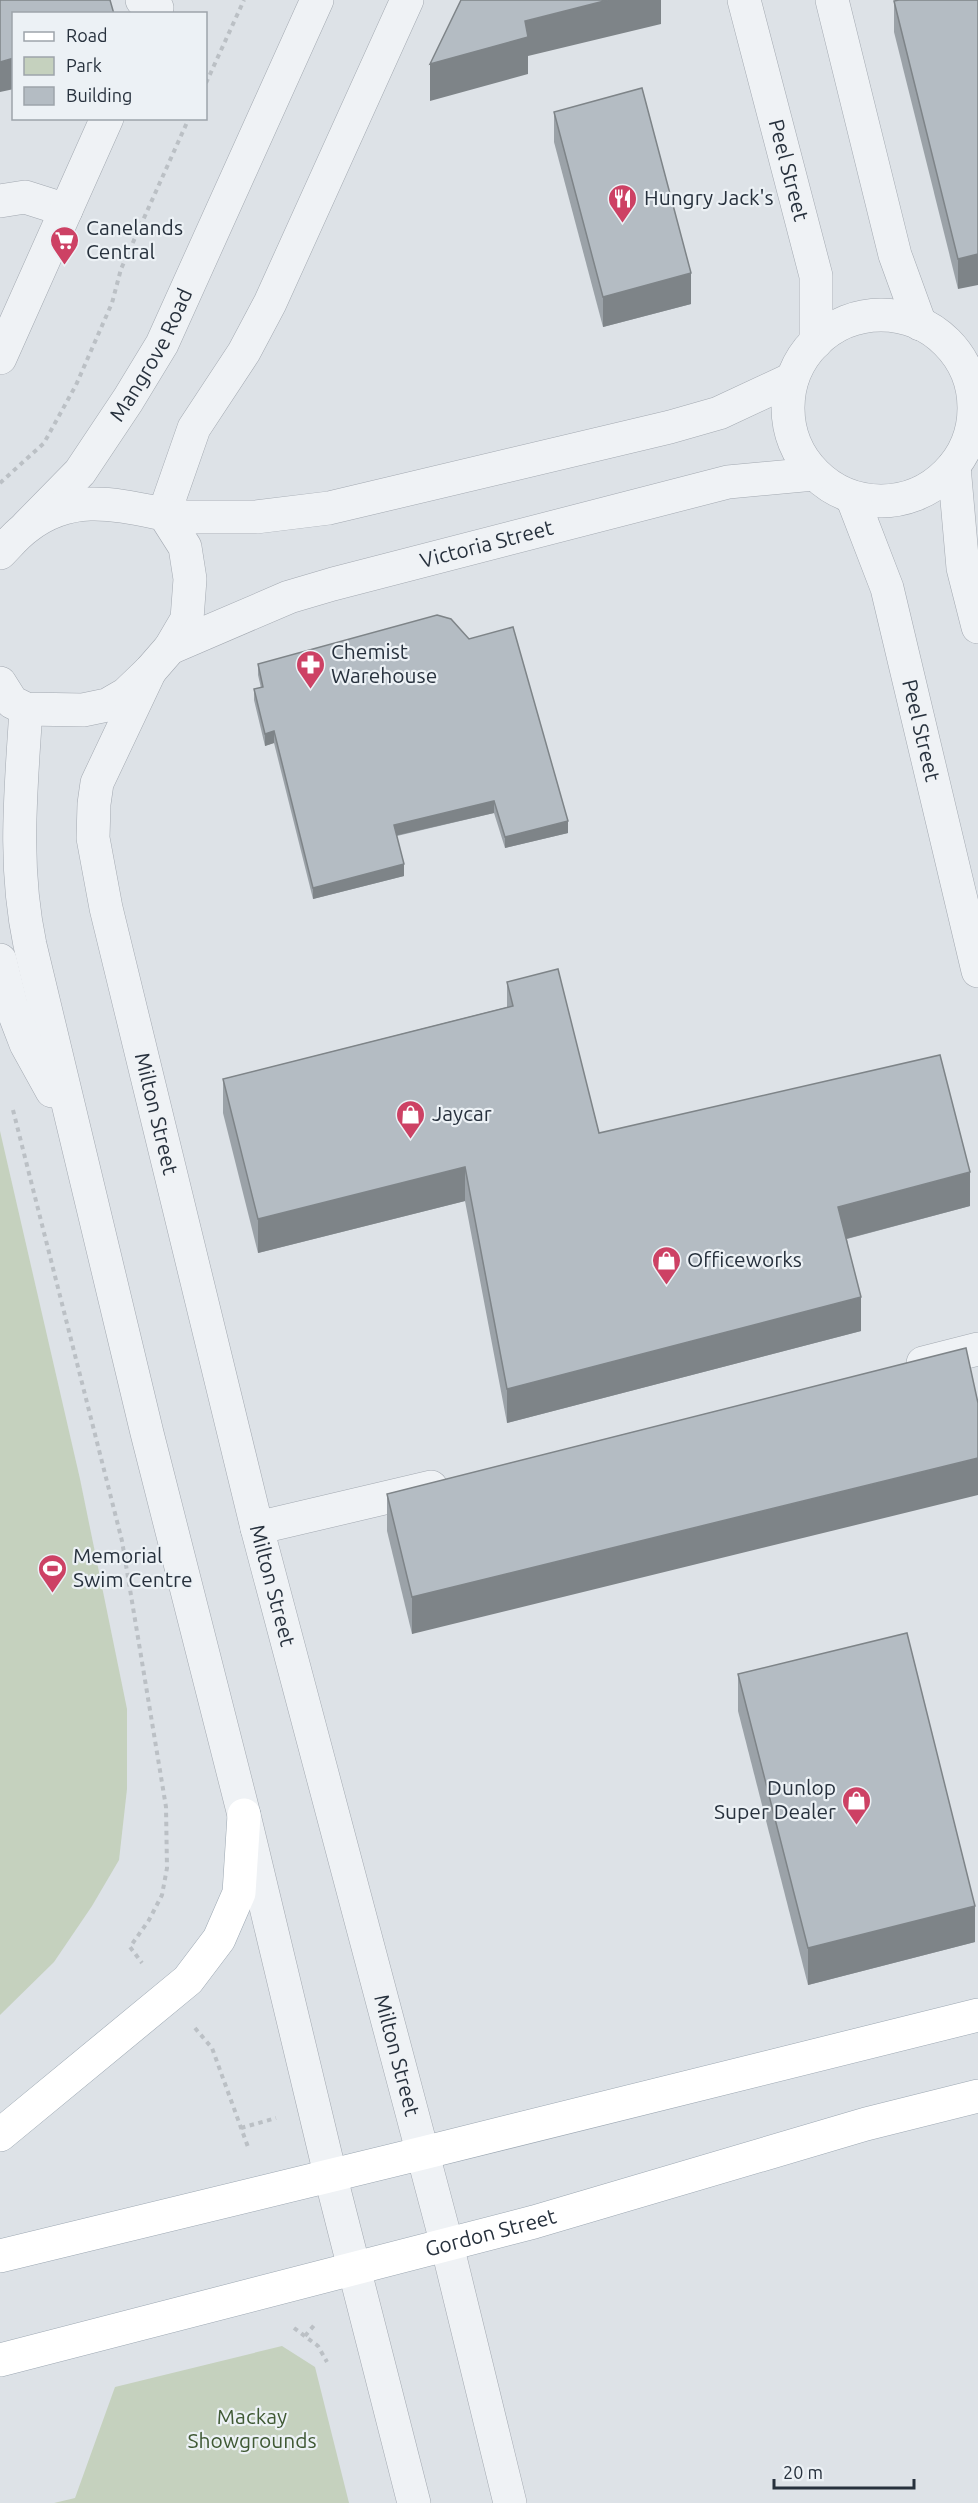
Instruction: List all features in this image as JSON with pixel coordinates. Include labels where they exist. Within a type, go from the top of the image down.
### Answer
[{"type":"main road","points":[[0,2135],[188,1980],[219,1939],[239,1893],[244,1815]]},
{"type":"main road","points":[[0,2256],[423,2154],[978,2014]]},
{"type":"main road","name":"Gordon Street","points":[[2,2365],[354,2268],[534,2222],[866,2124],[978,2096]]},
{"type":"street","name":"Mangrove Road","points":[[0,553],[80,472],[162,344],[317,0]]},
{"type":"street","points":[[1,687],[17,706],[26,709],[62,711],[107,705],[126,694],[160,659],[187,619],[190,579],[185,547],[166,516],[194,428],[244,352],[270,303],[407,0]]},
{"type":"street","name":"Peel Street","points":[[744,0],[816,276],[816,342]]},
{"type":"street","points":[[832,0],[895,255],[920,324]]},
{"type":"street","points":[[4,339],[106,120]]},
{"type":"street","points":[[0,201],[25,197],[66,210]]},
{"type":"street","points":[[893,316],[962,340],[961,360],[970,381],[975,426],[954,466],[932,485],[907,497],[879,501],[852,497],[825,483],[814,474],[799,454],[789,429],[788,404],[792,379],[802,359],[816,342],[839,325],[865,317],[893,316]]},
{"type":"street","points":[[27,526],[63,508],[93,502],[166,516],[256,517],[329,508],[670,428],[719,413],[792,379]]},
{"type":"street","points":[[954,466],[963,568],[978,627]]},
{"type":"street","name":"Victoria Street","points":[[160,659],[289,597],[333,584],[728,482],[814,474]]},
{"type":"street","name":"Peel Street","points":[[852,497],[887,588],[978,970]]},
{"type":"street","name":"Milton Street","points":[[160,659],[97,783],[93,838],[106,909],[257,1528],[447,2245],[510,2503]]},
{"type":"street","points":[[26,709],[18,853],[22,903],[30,945],[330,2175],[414,2503]]},
{"type":"street","points":[[0,960],[11,1005],[26,1044],[74,1132]]},
{"type":"street","points":[[897,1370],[978,1349]]},
{"type":"street","points":[[257,1528],[460,1479]]},
{"type":"path","points":[[207,81],[244,0]]},
{"type":"path","points":[[0,483],[44,443],[76,385],[112,303],[121,269],[188,120]]},
{"type":"path","points":[[13,1107],[122,1541],[162,1785],[168,1841],[167,1868],[162,1895],[149,1920],[130,1947],[142,1963]]},
{"type":"path","points":[[190,2022],[212,2048],[248,2147]]},
{"type":"path","points":[[241,2128],[279,2117]]},
{"type":"path","points":[[305,2336],[316,2323]]},
{"type":"green space","name":"Memorial Swim Centre","points":[[0,1131],[80,1479],[127,1709],[127,1789],[119,1860],[92,1906],[54,1962],[0,2015]]},
{"type":"green space","name":"Mackay Showgrounds","points":[[282,2346],[315,2367],[349,2503],[54,2503],[75,2498],[115,2387]]},
{"type":"building","points":[[0,0],[110,0],[113,12],[12,12],[12,59],[0,62]]},
{"type":"building","points":[[461,0],[608,0],[525,21],[528,37],[430,64]]},
{"type":"building","points":[[978,0],[978,254],[958,259],[894,1]]},
{"type":"building","name":"Hungry Jack's","points":[[642,88],[691,273],[603,297],[554,112]]},
{"type":"building","points":[[437,615],[451,619],[469,639],[513,627],[568,821],[505,837],[494,801],[394,825],[404,864],[313,888],[274,731],[265,734],[254,689],[263,687],[258,664]]},
{"type":"building","points":[[558,969],[599,1133],[940,1055],[970,1172],[838,1207],[861,1297],[507,1389],[465,1167],[258,1219],[223,1079],[513,1006],[507,982]]},
{"type":"building","points":[[966,1348],[978,1403],[978,1458],[412,1597],[387,1494]]},
{"type":"building","name":"Dunlop Super Dealer","points":[[907,1633],[975,1906],[808,1948],[738,1674]]},
{"type":"place","name":"Hungry Jack's","points":[[623,224]]},
{"type":"place","name":"Canelands Central","points":[[65,266]]},
{"type":"place","name":"Chemist Warehouse","points":[[310,690]]},
{"type":"place","name":"Jaycar","points":[[411,1140]]},
{"type":"place","name":"Officeworks","points":[[666,1286]]},
{"type":"place","name":"Memorial Swim Centre","points":[[52,1594]]},
{"type":"place","name":"Dunlop Super Dealer","points":[[857,1826]]}]
